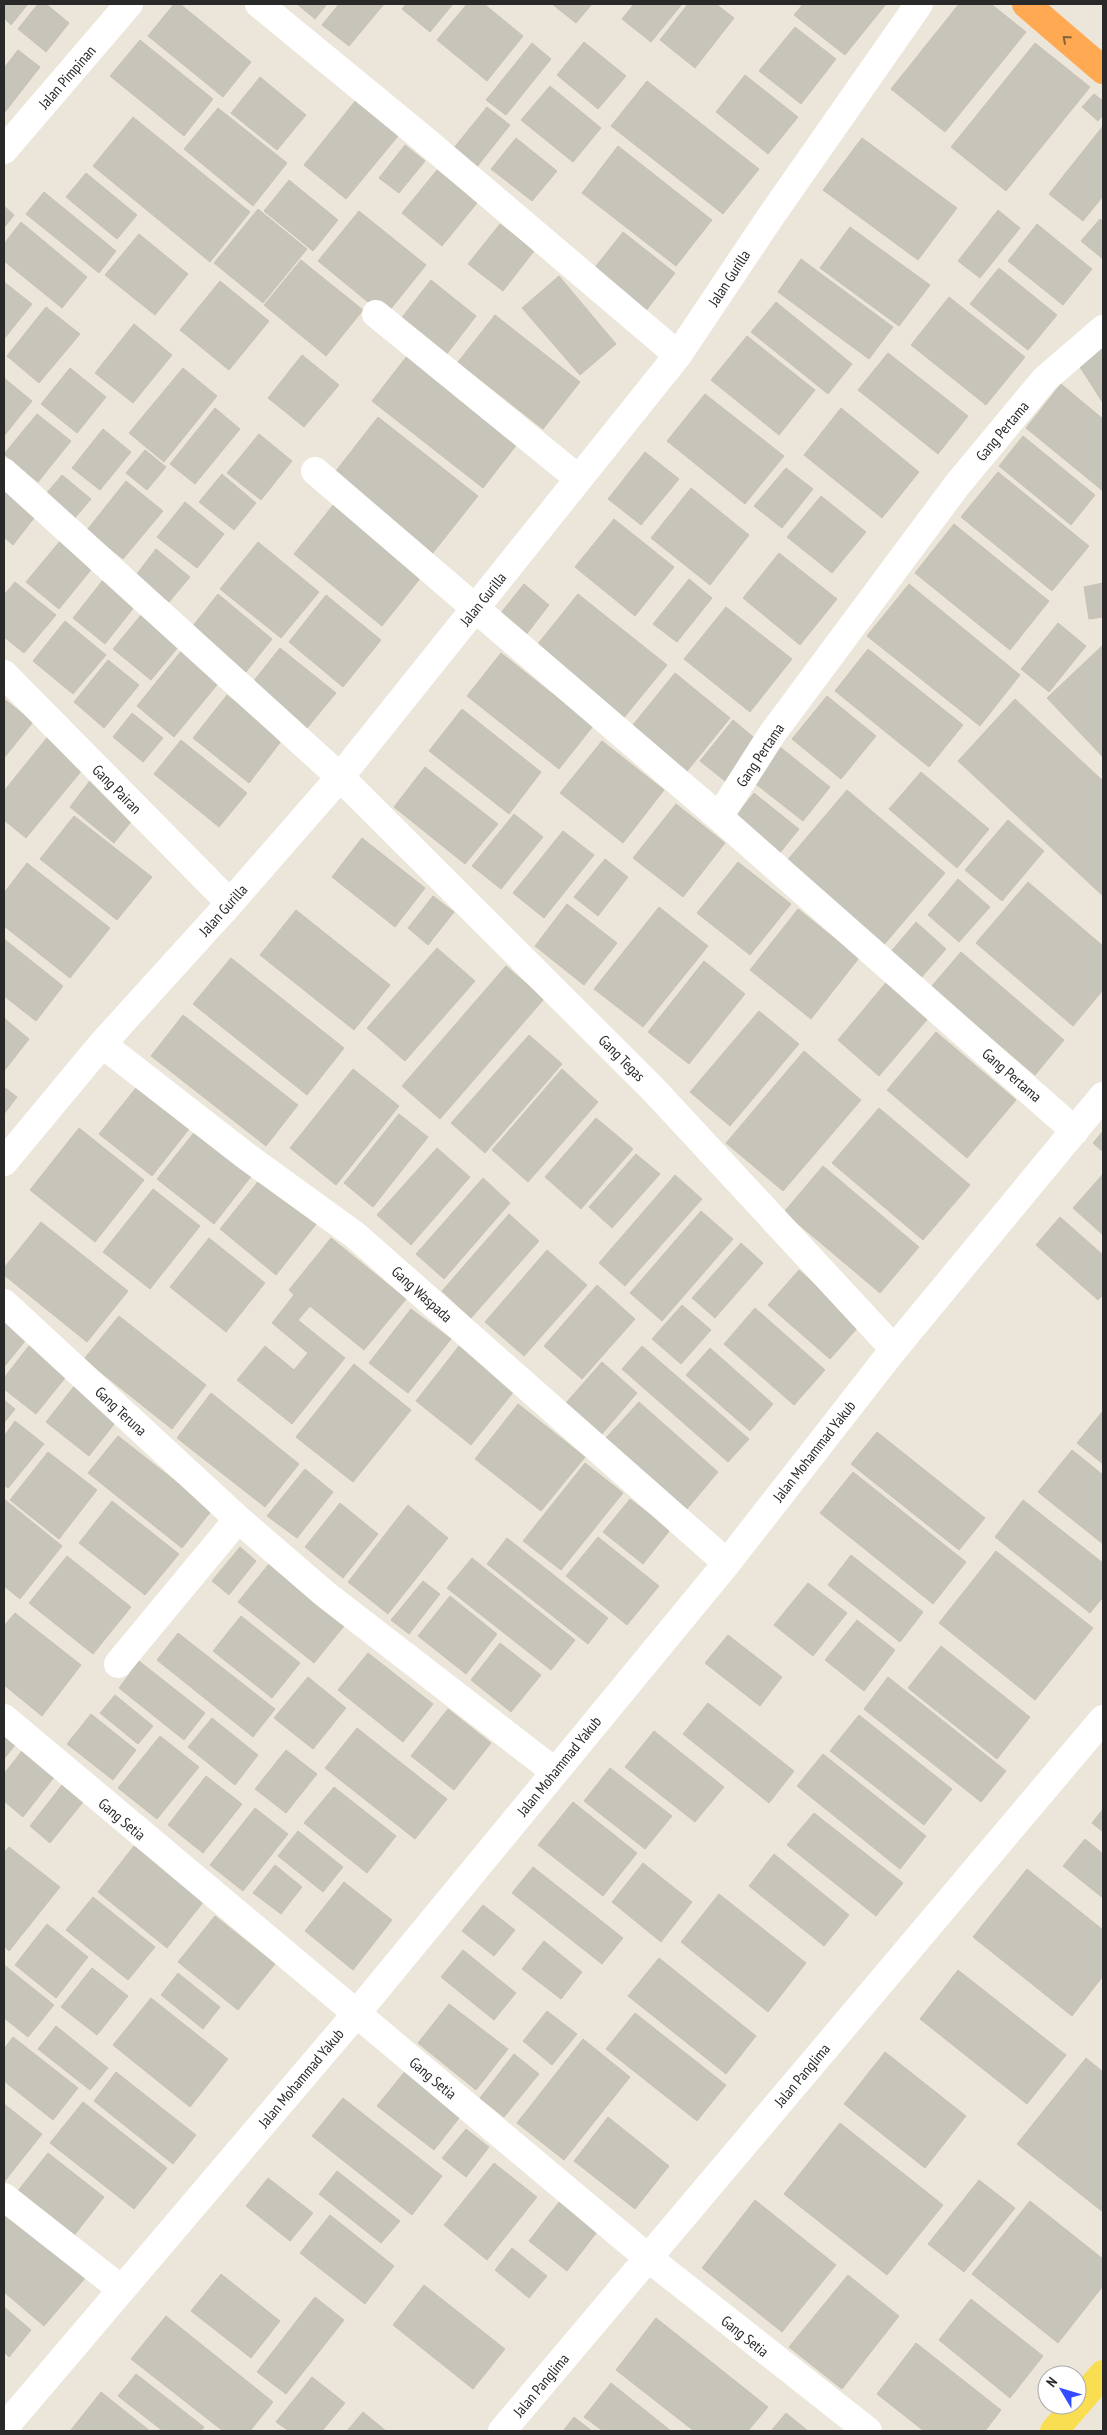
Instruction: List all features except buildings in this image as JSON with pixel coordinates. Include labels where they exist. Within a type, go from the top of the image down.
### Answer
[{"type":"highway","points":[[1026,4],[1103,70]]},
{"type":"main road","points":[[1087,2393],[1103,2374]]},
{"type":"main road","points":[[1054,2431],[1068,2415]]},
{"type":"street","name":"Jalan Pimpinan","points":[[4,150],[129,4]]},
{"type":"street","points":[[259,4],[420,136],[678,355]]},
{"type":"street","name":"Jalan Gurilla","points":[[4,1162],[102,1044],[230,903],[340,777],[678,355],[769,219],[919,4]]},
{"type":"street","points":[[376,314],[579,479]]},
{"type":"street","name":"Gang Pertama","points":[[1075,1131],[719,817],[772,734],[957,485],[1045,379],[1103,329]]},
{"type":"street","points":[[314,471],[719,817]]},
{"type":"street","name":"Gang Tegas","points":[[4,472],[340,777],[653,1089],[894,1349]]},
{"type":"street","name":"Gang Pairan","points":[[4,674],[230,903]]},
{"type":"street","name":"Gang Waspada","points":[[102,1044],[246,1156],[355,1235],[727,1562]]},
{"type":"street","name":"Jalan Mohammad Yakub","points":[[4,2428],[356,2014],[727,1562],[894,1349],[1103,1096]]},
{"type":"street","name":"Gang Teruna","points":[[4,1303],[238,1519],[325,1594],[554,1771]]},
{"type":"street","points":[[118,1664],[238,1519]]},
{"type":"street","name":"Gang Setia","points":[[4,1718],[647,2257],[868,2431]]},
{"type":"street","name":"Jalan Panglima","points":[[502,2431],[647,2257],[1103,1720]]},
{"type":"street","points":[[4,2196],[121,2290]]}]
